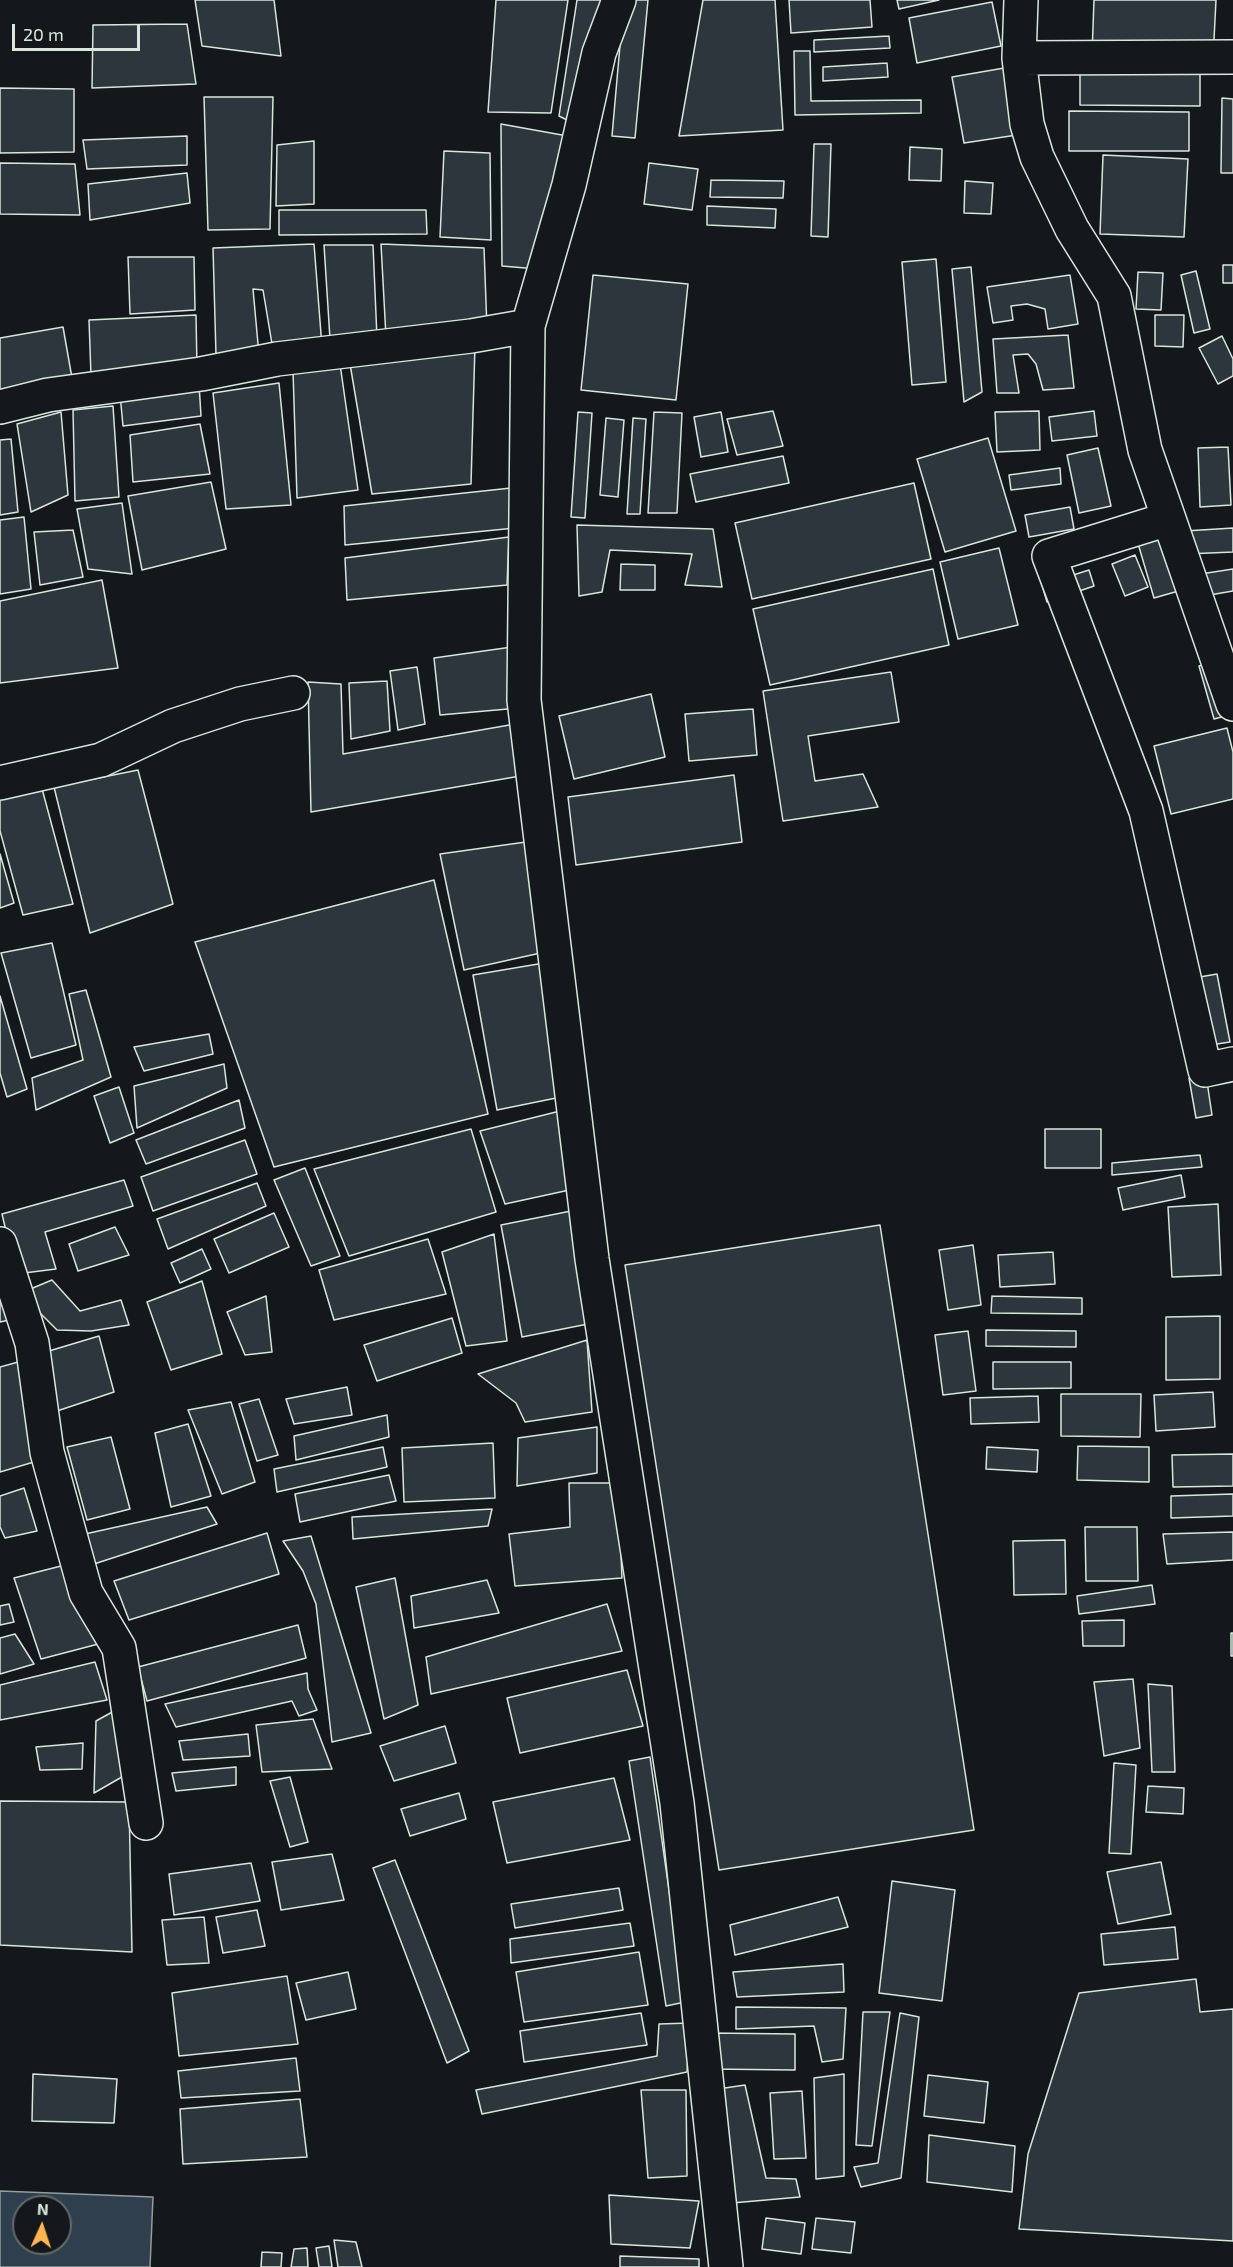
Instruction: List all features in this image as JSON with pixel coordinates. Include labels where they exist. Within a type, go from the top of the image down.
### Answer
[{"type":"street","points":[[619,0],[599,53],[569,185],[528,326],[524,700],[592,1259],[677,1803],[726,2267]]},
{"type":"street","points":[[1021,0],[1019,58],[1027,124],[1037,158],[1072,230],[1114,296],[1145,450],[1233,704]]},
{"type":"street","points":[[1019,58],[1233,57]]},
{"type":"street","points":[[0,407],[48,395],[201,374],[277,358],[471,336],[528,326]]},
{"type":"street","points":[[1168,519],[1049,556],[1146,811],[1205,1070],[1233,1064]]},
{"type":"street","points":[[0,783],[101,760],[173,726],[240,705],[293,693]]},
{"type":"street","points":[[0,1244],[32,1343],[47,1452],[86,1593],[119,1648],[146,1823]]},
{"type":"water","points":[[0,2191],[153,2197],[150,2267],[0,2267]]},
{"type":"building","points":[[195,0],[274,0],[281,56],[202,46]]},
{"type":"building","points":[[496,0],[568,0],[551,113],[488,112]]},
{"type":"building","points":[[577,0],[613,0],[577,125],[559,116]]},
{"type":"building","points":[[624,0],[648,0],[635,138],[612,136]]},
{"type":"building","points":[[703,0],[775,0],[783,130],[679,136]]},
{"type":"building","points":[[789,0],[870,0],[872,27],[791,33]]},
{"type":"building","points":[[897,0],[939,0],[899,9]]},
{"type":"building","points":[[1094,0],[1216,0],[1213,59],[1092,55]]},
{"type":"building","points":[[992,2],[1001,46],[917,63],[909,18]]},
{"type":"building","points":[[187,24],[196,84],[92,88],[93,25]]},
{"type":"building","points":[[889,36],[890,48],[814,52],[814,40]]},
{"type":"building","points":[[794,51],[810,51],[811,101],[921,100],[921,113],[795,115]]},
{"type":"building","points":[[887,63],[888,77],[823,81],[823,67]]},
{"type":"building","points":[[1080,66],[1200,66],[1200,106],[1080,105]]},
{"type":"building","points":[[1010,67],[1017,135],[964,143],[952,77]]},
{"type":"building","points":[[0,88],[74,89],[74,152],[0,153]]},
{"type":"building","points":[[204,97],[273,97],[270,229],[208,230]]},
{"type":"building","points":[[1222,98],[1233,99],[1233,173],[1221,173]]},
{"type":"building","points":[[1069,111],[1189,112],[1189,151],[1069,151]]},
{"type":"building","points":[[501,124],[573,137],[537,269],[502,266]]},
{"type":"building","points":[[187,136],[187,165],[87,169],[83,140]]},
{"type":"building","points":[[314,141],[314,204],[276,206],[277,145]]},
{"type":"building","points":[[814,144],[831,144],[828,237],[811,236]]},
{"type":"building","points":[[910,147],[942,149],[941,181],[909,180]]},
{"type":"building","points":[[444,151],[490,153],[491,240],[440,237]]},
{"type":"building","points":[[1103,155],[1188,159],[1184,237],[1100,234]]},
{"type":"building","points":[[0,163],[75,164],[80,215],[0,214]]},
{"type":"building","points":[[649,163],[698,169],[692,210],[644,204]]},
{"type":"building","points":[[187,173],[190,203],[90,220],[88,184]]},
{"type":"building","points":[[711,180],[784,181],[783,198],[710,197]]},
{"type":"building","points":[[965,181],[993,183],[991,214],[964,213]]},
{"type":"building","points":[[707,206],[776,209],[775,228],[707,225]]},
{"type":"building","points":[[279,210],[426,210],[427,234],[279,235]]},
{"type":"building","points":[[314,244],[322,347],[273,350],[263,290],[253,289],[259,355],[216,355],[213,248]]},
{"type":"building","points":[[381,244],[484,248],[487,329],[386,337]]},
{"type":"building","points":[[324,245],[373,245],[377,338],[330,339]]},
{"type":"building","points":[[128,257],[194,257],[195,310],[130,314]]},
{"type":"building","points":[[936,259],[946,382],[912,385],[902,262]]},
{"type":"building","points":[[1223,265],[1233,265],[1233,283],[1223,283]]},
{"type":"building","points":[[971,267],[982,392],[964,402],[952,269]]},
{"type":"building","points":[[1196,271],[1210,329],[1194,333],[1181,275]]},
{"type":"building","points":[[1138,272],[1163,273],[1161,310],[1136,309]]},
{"type":"building","points":[[593,275],[688,284],[676,400],[581,390]]},
{"type":"building","points":[[1070,275],[1078,324],[1048,329],[1045,309],[1027,304],[1011,306],[1013,320],[993,323],[987,287]]},
{"type":"building","points":[[196,315],[197,368],[91,376],[89,320]]},
{"type":"building","points":[[1155,315],[1184,315],[1183,347],[1155,346]]},
{"type":"building","points":[[63,327],[72,378],[0,392],[0,338]]},
{"type":"building","points":[[1068,335],[1074,388],[1043,390],[1036,364],[1028,354],[1013,355],[1019,393],[997,393],[993,339]]},
{"type":"building","points":[[1222,336],[1233,359],[1233,376],[1218,384],[1199,348]]},
{"type":"building","points":[[475,345],[471,484],[372,494],[350,364]]},
{"type":"building","points":[[340,364],[358,490],[297,498],[293,371]]},
{"type":"building","points":[[279,383],[291,505],[226,509],[213,393]]},
{"type":"building","points":[[199,384],[201,416],[123,426],[120,394]]},
{"type":"building","points":[[113,406],[119,497],[75,501],[73,410]]},
{"type":"building","points":[[773,411],[783,446],[737,455],[727,419]]},
{"type":"building","points":[[1039,411],[1040,450],[997,452],[995,412]]},
{"type":"building","points":[[1094,411],[1097,436],[1052,441],[1049,417]]},
{"type":"building","points":[[61,412],[68,495],[31,512],[17,424]]},
{"type":"building","points":[[578,412],[592,413],[585,518],[571,517]]},
{"type":"building","points":[[654,412],[682,413],[677,513],[648,513]]},
{"type":"building","points":[[721,412],[728,452],[701,457],[694,417]]},
{"type":"building","points":[[606,418],[624,420],[618,497],[600,495]]},
{"type":"building","points":[[633,418],[646,419],[640,514],[627,514]]},
{"type":"building","points":[[200,424],[210,474],[133,482],[130,435]]},
{"type":"building","points":[[988,438],[1016,531],[945,552],[917,459]]},
{"type":"building","points":[[11,439],[18,512],[0,515],[0,440]]},
{"type":"building","points":[[1228,447],[1231,505],[1200,507],[1198,448]]},
{"type":"building","points":[[1098,448],[1111,506],[1079,513],[1067,455]]},
{"type":"building","points":[[783,456],[789,483],[696,502],[690,474]]},
{"type":"building","points":[[1060,468],[1061,484],[1011,490],[1009,475]]},
{"type":"building","points":[[211,482],[226,549],[142,570],[128,496]]},
{"type":"building","points":[[914,483],[931,559],[752,599],[735,523]]},
{"type":"building","points":[[511,488],[515,528],[345,545],[344,506]]},
{"type":"building","points":[[122,503],[132,574],[88,569],[77,509]]},
{"type":"building","points":[[1070,507],[1074,529],[1029,537],[1025,515]]},
{"type":"building","points":[[24,517],[31,589],[0,594],[0,520]]},
{"type":"building","points":[[577,525],[713,529],[722,587],[685,585],[692,554],[610,550],[602,592],[579,596]]},
{"type":"building","points":[[1233,528],[1233,552],[1186,554],[1185,531]]},
{"type":"building","points":[[73,530],[83,577],[40,585],[34,532]]},
{"type":"building","points":[[1164,533],[1182,590],[1154,598],[1137,540]]},
{"type":"building","points":[[509,537],[507,585],[347,600],[345,558]]},
{"type":"building","points":[[999,548],[1018,625],[958,639],[940,562]]},
{"type":"building","points":[[1135,555],[1148,587],[1125,596],[1112,564]]},
{"type":"building","points":[[621,564],[655,565],[655,590],[620,590]]},
{"type":"building","points":[[933,569],[949,645],[770,685],[753,609]]},
{"type":"building","points":[[1233,569],[1233,591],[1198,597],[1194,575]]},
{"type":"building","points":[[1089,570],[1094,586],[1047,602],[1042,585]]},
{"type":"building","points":[[102,580],[118,668],[0,683],[0,601]]},
{"type":"building","points":[[519,646],[519,708],[440,715],[434,658]]},
{"type":"building","points":[[1233,657],[1233,714],[1214,719],[1199,666]]},
{"type":"building","points":[[417,667],[425,724],[398,730],[390,671]]},
{"type":"building","points":[[891,672],[899,722],[808,736],[815,781],[863,774],[878,807],[783,821],[763,691]]},
{"type":"building","points":[[387,681],[390,731],[351,739],[349,683]]},
{"type":"building","points":[[308,682],[341,684],[343,754],[521,723],[532,774],[311,812]]},
{"type":"building","points":[[651,694],[665,757],[574,779],[559,716]]},
{"type":"building","points":[[753,709],[757,755],[689,761],[685,714]]},
{"type":"building","points":[[1227,728],[1233,752],[1233,799],[1171,814],[1154,746]]},
{"type":"building","points":[[138,770],[173,904],[90,933],[54,787]]},
{"type":"building","points":[[734,775],[742,842],[576,865],[568,797]]},
{"type":"building","points":[[41,785],[73,904],[23,915],[0,831],[0,794]]},
{"type":"building","points":[[533,841],[554,950],[464,970],[440,854]]},
{"type":"building","points":[[0,854],[14,903],[0,908]]},
{"type":"building","points":[[434,880],[488,1114],[274,1167],[195,942]]},
{"type":"building","points":[[52,943],[76,1045],[31,1058],[1,953]]},
{"type":"building","points":[[550,962],[566,1096],[497,1110],[473,975]]},
{"type":"building","points":[[1217,974],[1230,1042],[1184,1049],[1171,982]]},
{"type":"building","points":[[86,990],[111,1077],[36,1110],[32,1078],[83,1060],[69,994]]},
{"type":"building","points":[[0,996],[27,1089],[7,1097],[0,1073]]},
{"type":"building","points":[[209,1034],[213,1054],[144,1071],[134,1047]]},
{"type":"building","points":[[224,1064],[227,1088],[137,1128],[134,1086]]},
{"type":"building","points":[[1206,1075],[1212,1115],[1196,1118],[1189,1078]]},
{"type":"building","points":[[119,1087],[134,1133],[110,1143],[94,1096]]},
{"type":"building","points":[[239,1100],[245,1128],[146,1164],[136,1140]]},
{"type":"building","points":[[560,1111],[574,1189],[505,1204],[480,1131]]},
{"type":"building","points":[[471,1129],[496,1212],[349,1256],[314,1169]]},
{"type":"building","points":[[1045,1129],[1101,1129],[1101,1168],[1045,1168]]},
{"type":"building","points":[[245,1140],[257,1174],[153,1211],[141,1177]]},
{"type":"building","points":[[1200,1155],[1202,1167],[1112,1175],[1112,1163]]},
{"type":"building","points":[[305,1168],[340,1256],[311,1266],[274,1180]]},
{"type":"building","points":[[1181,1175],[1185,1197],[1123,1210],[1118,1188]]},
{"type":"building","points":[[124,1180],[133,1206],[45,1232],[56,1269],[16,1274],[2,1214]]},
{"type":"building","points":[[257,1183],[266,1206],[168,1249],[157,1219]]},
{"type":"building","points":[[1218,1204],[1221,1275],[1172,1277],[1168,1207]]},
{"type":"building","points":[[581,1209],[588,1324],[522,1337],[501,1225]]},
{"type":"building","points":[[274,1213],[289,1247],[229,1273],[214,1239]]},
{"type":"building","points":[[880,1225],[974,1830],[719,1870],[625,1265]]},
{"type":"building","points":[[115,1227],[129,1255],[78,1271],[69,1244]]},
{"type":"building","points":[[494,1234],[507,1341],[466,1346],[442,1252]]},
{"type":"building","points":[[428,1239],[446,1294],[334,1320],[319,1270]]},
{"type":"building","points":[[973,1245],[981,1305],[948,1310],[939,1250]]},
{"type":"building","points":[[202,1249],[211,1269],[180,1283],[171,1263]]},
{"type":"building","points":[[1053,1252],[1055,1284],[1000,1287],[998,1255]]},
{"type":"building","points":[[52,1280],[80,1311],[121,1300],[129,1325],[91,1331],[57,1330],[37,1310],[28,1290]]},
{"type":"building","points":[[202,1281],[222,1354],[171,1370],[147,1302]]},
{"type":"building","points":[[0,1285],[14,1319],[0,1322]]},
{"type":"building","points":[[266,1296],[272,1352],[245,1355],[227,1312]]},
{"type":"building","points":[[992,1296],[1082,1298],[1082,1314],[991,1313]]},
{"type":"building","points":[[1220,1316],[1220,1379],[1166,1380],[1166,1317]]},
{"type":"building","points":[[452,1318],[462,1353],[377,1381],[364,1345]]},
{"type":"building","points":[[986,1330],[1076,1331],[1076,1347],[986,1346]]},
{"type":"building","points":[[968,1331],[976,1391],[943,1395],[935,1335]]},
{"type":"building","points":[[99,1336],[114,1392],[54,1412],[39,1354]]},
{"type":"building","points":[[587,1340],[592,1412],[525,1422],[516,1403],[478,1374]]},
{"type":"building","points":[[29,1359],[44,1459],[0,1472],[0,1367]]},
{"type":"building","points":[[993,1362],[1071,1362],[1071,1388],[993,1389]]},
{"type":"building","points":[[347,1387],[352,1415],[294,1424],[286,1399]]},
{"type":"building","points":[[1213,1392],[1215,1427],[1156,1431],[1154,1395]]},
{"type":"building","points":[[1061,1394],[1141,1394],[1140,1437],[1061,1436]]},
{"type":"building","points":[[1038,1396],[1039,1422],[971,1424],[970,1398]]},
{"type":"building","points":[[259,1399],[278,1455],[257,1461],[239,1404]]},
{"type":"building","points":[[231,1402],[255,1482],[222,1494],[188,1410]]},
{"type":"building","points":[[387,1415],[389,1437],[296,1460],[294,1436]]},
{"type":"building","points":[[188,1424],[211,1496],[171,1507],[155,1433]]},
{"type":"building","points":[[597,1427],[597,1473],[517,1486],[518,1438]]},
{"type":"building","points":[[111,1437],[130,1509],[87,1520],[67,1447]]},
{"type":"building","points":[[493,1443],[495,1498],[404,1502],[402,1448]]},
{"type":"building","points":[[1078,1446],[1149,1447],[1149,1482],[1077,1480]]},
{"type":"building","points":[[383,1447],[387,1467],[277,1492],[274,1469]]},
{"type":"building","points":[[987,1447],[1038,1450],[1037,1472],[986,1469]]},
{"type":"building","points":[[1233,1454],[1233,1486],[1173,1487],[1172,1455]]},
{"type":"building","points":[[389,1475],[396,1501],[300,1522],[295,1494]]},
{"type":"building","points":[[569,1483],[618,1483],[622,1578],[515,1586],[509,1534],[570,1527]]},
{"type":"building","points":[[24,1488],[37,1531],[5,1538],[0,1527],[0,1496]]},
{"type":"building","points":[[1233,1494],[1233,1516],[1171,1518],[1171,1496]]},
{"type":"building","points":[[207,1507],[217,1524],[94,1564],[85,1534]]},
{"type":"building","points":[[492,1509],[488,1526],[353,1539],[352,1517]]},
{"type":"building","points":[[1085,1527],[1137,1527],[1138,1581],[1086,1581]]},
{"type":"building","points":[[1233,1532],[1233,1560],[1167,1564],[1163,1534]]},
{"type":"building","points":[[267,1533],[279,1574],[129,1620],[114,1581]]},
{"type":"building","points":[[311,1536],[371,1733],[332,1742],[316,1604],[303,1571],[283,1541]]},
{"type":"building","points":[[1065,1540],[1066,1594],[1014,1595],[1013,1541]]},
{"type":"building","points":[[61,1566],[106,1642],[41,1659],[14,1578]]},
{"type":"building","points":[[395,1578],[418,1705],[384,1719],[356,1587]]},
{"type":"building","points":[[487,1580],[499,1613],[414,1628],[411,1596]]},
{"type":"building","points":[[1152,1585],[1155,1604],[1079,1614],[1077,1596]]},
{"type":"building","points":[[9,1604],[14,1622],[0,1625],[0,1606]]},
{"type":"building","points":[[607,1604],[622,1651],[431,1694],[426,1657]]},
{"type":"building","points":[[1124,1620],[1124,1646],[1083,1646],[1082,1621]]},
{"type":"building","points":[[298,1625],[306,1658],[147,1701],[138,1667]]},
{"type":"building","points":[[1231,1633],[1233,1633],[1233,1656],[1231,1656]]},
{"type":"building","points":[[15,1634],[34,1664],[0,1674],[0,1638]]},
{"type":"building","points":[[95,1662],[107,1700],[0,1720],[0,1685]]},
{"type":"building","points":[[627,1670],[643,1726],[520,1753],[507,1698]]},
{"type":"building","points":[[307,1673],[308,1689],[317,1710],[299,1716],[292,1701],[176,1727],[165,1704]]},
{"type":"building","points":[[1133,1679],[1140,1748],[1104,1756],[1094,1682]]},
{"type":"building","points":[[1148,1684],[1172,1686],[1175,1772],[1152,1772]]},
{"type":"building","points":[[114,1711],[134,1770],[94,1793],[96,1721]]},
{"type":"building","points":[[313,1719],[332,1769],[262,1772],[256,1725]]},
{"type":"building","points":[[445,1726],[456,1763],[394,1781],[380,1746]]},
{"type":"building","points":[[248,1734],[250,1756],[183,1760],[179,1741]]},
{"type":"building","points":[[83,1743],[82,1769],[40,1770],[36,1747]]},
{"type":"building","points":[[650,1757],[685,2002],[666,2006],[629,1761]]},
{"type":"building","points":[[1114,1763],[1136,1765],[1131,1854],[1109,1853]]},
{"type":"building","points":[[236,1767],[236,1785],[176,1791],[172,1773]]},
{"type":"building","points":[[290,1777],[308,1842],[290,1847],[270,1781]]},
{"type":"building","points":[[614,1778],[630,1840],[507,1863],[493,1802]]},
{"type":"building","points":[[1148,1786],[1184,1788],[1183,1814],[1146,1812]]},
{"type":"building","points":[[459,1793],[466,1819],[410,1836],[401,1809]]},
{"type":"building","points":[[0,1801],[129,1802],[132,1952],[0,1945]]},
{"type":"building","points":[[332,1854],[344,1900],[281,1910],[272,1862]]},
{"type":"building","points":[[395,1860],[469,2051],[447,2063],[373,1868]]},
{"type":"building","points":[[1161,1862],[1171,1914],[1118,1924],[1107,1872]]},
{"type":"building","points":[[251,1863],[260,1901],[174,1915],[169,1874]]},
{"type":"building","points":[[892,1881],[955,1890],[942,2001],[879,1993]]},
{"type":"building","points":[[619,1888],[623,1910],[515,1928],[511,1904]]},
{"type":"building","points":[[838,1897],[848,1927],[735,1955],[730,1925]]},
{"type":"building","points":[[257,1910],[265,1946],[223,1953],[216,1917]]},
{"type":"building","points":[[204,1917],[209,1963],[167,1965],[162,1920]]},
{"type":"building","points":[[630,1923],[634,1946],[511,1963],[510,1939]]},
{"type":"building","points":[[1175,1927],[1178,1959],[1104,1965],[1101,1934]]},
{"type":"building","points":[[639,1952],[648,2005],[524,2022],[516,1972]]},
{"type":"building","points":[[843,1964],[844,1992],[737,1997],[733,1972]]},
{"type":"building","points":[[348,1972],[356,2009],[306,2020],[296,1983]]},
{"type":"building","points":[[287,1976],[298,2044],[179,2056],[172,1993]]},
{"type":"building","points":[[1196,1979],[1200,2012],[1233,2009],[1233,2241],[1019,2229],[1028,2154],[1079,1993]]},
{"type":"building","points":[[736,2007],[846,2008],[843,2059],[822,2062],[814,2026],[736,2029]]},
{"type":"building","points":[[863,2012],[890,2012],[872,2146],[856,2145]]},
{"type":"building","points":[[641,2013],[647,2045],[524,2062],[520,2031]]},
{"type":"building","points":[[900,2013],[919,2017],[901,2178],[861,2187],[854,2167],[878,2163]]},
{"type":"building","points":[[690,2023],[687,2072],[482,2114],[476,2090],[657,2056],[659,2024]]},
{"type":"building","points":[[709,2033],[795,2034],[795,2070],[709,2069]]},
{"type":"building","points":[[296,2058],[300,2091],[181,2098],[178,2071]]},
{"type":"building","points":[[33,2074],[117,2079],[114,2123],[32,2121]]},
{"type":"building","points":[[844,2074],[844,2176],[816,2179],[814,2078]]},
{"type":"building","points":[[928,2075],[988,2082],[984,2123],[924,2116]]},
{"type":"building","points":[[745,2085],[766,2178],[796,2179],[800,2197],[732,2203],[718,2089]]},
{"type":"building","points":[[641,2090],[686,2090],[687,2176],[648,2178]]},
{"type":"building","points":[[802,2091],[806,2158],[774,2159],[770,2093]]},
{"type":"building","points":[[300,2099],[307,2157],[183,2164],[180,2109]]},
{"type":"building","points":[[929,2135],[1015,2146],[1012,2192],[927,2182]]},
{"type":"building","points":[[609,2195],[699,2201],[690,2248],[611,2244]]},
{"type":"building","points":[[766,2218],[805,2223],[801,2254],[762,2249]]},
{"type":"building","points":[[816,2218],[855,2222],[851,2253],[812,2249]]},
{"type":"building","points":[[334,2240],[356,2242],[362,2267],[338,2267]]},
{"type":"building","points":[[329,2246],[332,2267],[319,2267],[316,2248]]},
{"type":"building","points":[[307,2248],[308,2267],[291,2267],[294,2249]]},
{"type":"building","points":[[262,2252],[282,2253],[281,2267],[261,2267]]},
{"type":"building","points":[[620,2256],[699,2259],[699,2267],[620,2267]]}]
